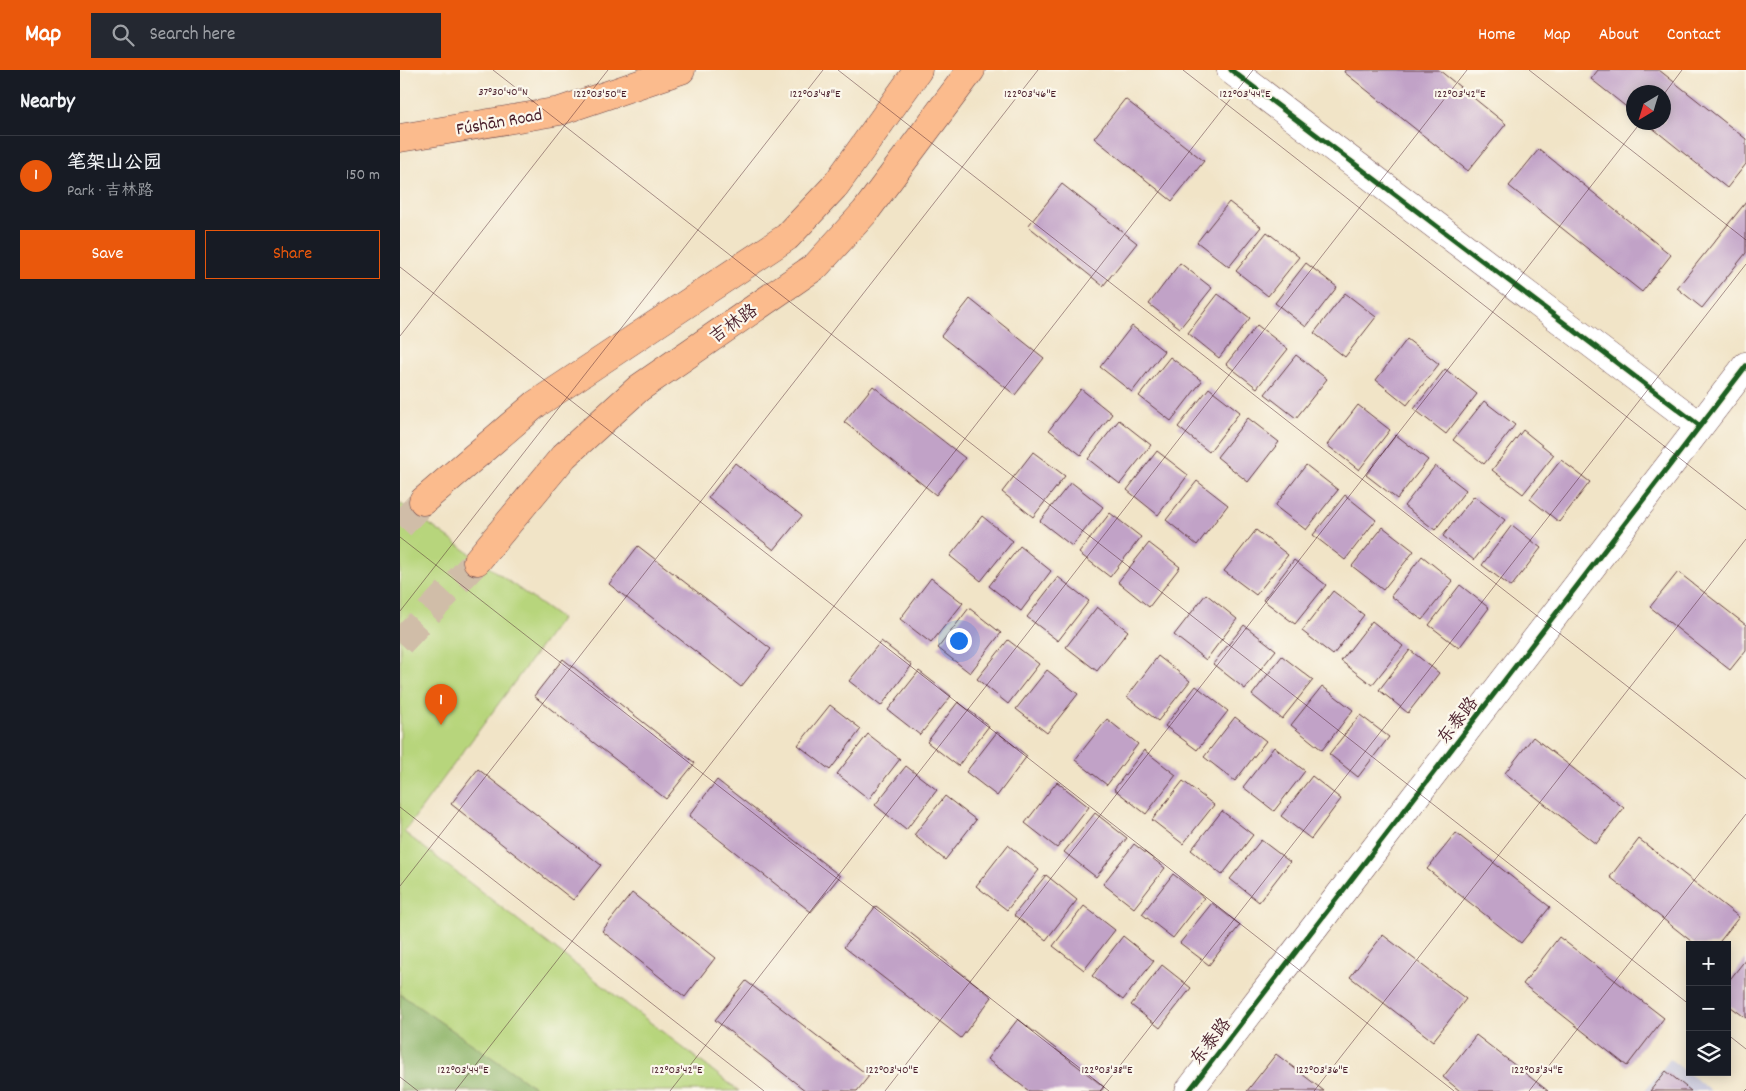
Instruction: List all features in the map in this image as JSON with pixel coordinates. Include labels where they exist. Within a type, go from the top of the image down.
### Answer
[{"type":"main road","name":"Fúshān Road","points":[[400,138],[560,111],[681,70]]},
{"type":"main road","points":[[423,501],[536,404],[788,236],[835,186],[918,70]]},
{"type":"main road","name":"吉林路","points":[[478,561],[564,456],[639,388],[816,266],[865,212],[971,70]]},
{"type":"street","points":[[1231,70],[1700,426]]},
{"type":"street","name":"东泰路","points":[[1189,1091],[1746,366]]},
{"type":"shaded area","points":[[1670,1059],[1686,1071],[1686,1076],[1692,1076],[1711,1091],[1645,1091]]},
{"type":"green space","points":[[400,503],[561,619],[404,832],[739,1091],[400,1091]]},
{"type":"green space","points":[[400,994],[533,1086],[538,1091],[400,1091]]},
{"type":"building","points":[[1345,70],[1439,70],[1506,124],[1468,171],[1344,72]]},
{"type":"building","points":[[1598,70],[1659,70],[1746,139],[1746,164],[1727,188],[1655,130],[1671,130],[1671,85],[1626,85],[1626,107],[1591,79]]},
{"type":"building","points":[[1125,99],[1204,161],[1172,201],[1094,138]]},
{"type":"building","points":[[1539,149],[1671,255],[1642,292],[1509,186]]},
{"type":"building","points":[[1062,184],[1137,243],[1103,286],[1028,226]]},
{"type":"building","points":[[1229,202],[1261,227],[1229,267],[1197,242]]},
{"type":"building","points":[[1746,202],[1746,253],[1702,308],[1677,288]]},
{"type":"building","points":[[1267,232],[1299,257],[1268,296],[1236,271]]},
{"type":"building","points":[[1180,263],[1212,288],[1180,328],[1149,304]]},
{"type":"building","points":[[1306,263],[1337,287],[1306,327],[1275,303]]},
{"type":"building","points":[[1345,293],[1376,317],[1345,357],[1314,333]]},
{"type":"building","points":[[1218,294],[1250,318],[1219,358],[1188,333]]},
{"type":"building","points":[[970,299],[1044,358],[1015,395],[941,336]]},
{"type":"building","points":[[1257,325],[1288,349],[1257,388],[1226,364]]},
{"type":"building","points":[[1132,326],[1164,351],[1132,392],[1100,367]]},
{"type":"building","points":[[1407,339],[1439,364],[1407,405],[1376,380]]},
{"type":"building","points":[[1296,355],[1327,379],[1296,418],[1265,394]]},
{"type":"building","points":[[1170,357],[1202,381],[1171,421],[1139,396]]},
{"type":"building","points":[[1445,369],[1477,394],[1446,434],[1414,409]]},
{"type":"building","points":[[873,386],[965,458],[936,495],[844,422]]},
{"type":"building","points":[[1209,388],[1240,412],[1209,452],[1178,427]]},
{"type":"building","points":[[1081,389],[1112,414],[1081,455],[1049,430]]},
{"type":"building","points":[[1484,401],[1515,425],[1484,464],[1453,440]]},
{"type":"building","points":[[1358,405],[1390,430],[1359,470],[1327,445]]},
{"type":"building","points":[[1248,418],[1279,442],[1248,482],[1217,457]]},
{"type":"building","points":[[1119,420],[1151,445],[1120,484],[1088,459]]},
{"type":"building","points":[[1523,430],[1554,455],[1523,494],[1492,470]]},
{"type":"building","points":[[1396,435],[1428,460],[1397,499],[1366,475]]},
{"type":"building","points":[[1157,451],[1188,475],[1158,515],[1127,490]]},
{"type":"building","points":[[1033,452],[1065,476],[1033,517],[1002,492]]},
{"type":"building","points":[[1561,460],[1590,482],[1559,522],[1530,499]]},
{"type":"building","points":[[735,463],[802,516],[774,550],[708,498]]},
{"type":"building","points":[[1306,465],[1338,490],[1306,530],[1275,506]]},
{"type":"building","points":[[1435,466],[1466,490],[1435,530],[1404,506]]},
{"type":"building","points":[[1197,481],[1228,505],[1197,545],[1166,520]]},
{"type":"building","points":[[1071,482],[1103,507],[1072,546],[1040,521]]},
{"type":"building","points":[[1345,495],[1376,520],[1345,560],[1313,535]]},
{"type":"building","points":[[1474,496],[1505,520],[1474,560],[1443,536]]},
{"type":"building","points":[[1110,513],[1141,537],[1110,577],[1079,553]]},
{"type":"building","points":[[982,516],[1013,541],[981,581],[950,556]]},
{"type":"building","points":[[1512,525],[1541,548],[1511,587],[1482,565]]},
{"type":"building","points":[[1383,527],[1414,551],[1383,590],[1352,566]]},
{"type":"building","points":[[1256,530],[1288,555],[1256,595],[1224,571]]},
{"type":"building","points":[[1149,543],[1180,567],[1149,607],[1118,582]]},
{"type":"building","points":[[638,546],[771,649],[741,687],[609,584]]},
{"type":"building","points":[[1020,546],[1051,571],[1021,611],[989,586]]},
{"type":"building","points":[[1422,556],[1453,581],[1422,620],[1391,596]]},
{"type":"building","points":[[1294,560],[1326,585],[1295,624],[1263,600]]},
{"type":"building","points":[[1678,572],[1746,625],[1746,650],[1730,670],[1650,607]]},
{"type":"building","points":[[1058,577],[1089,601],[1058,641],[1027,617]]},
{"type":"building","points":[[931,578],[963,603],[931,643],[900,619]]},
{"type":"building","points":[[1460,585],[1489,608],[1459,648],[1429,625]]},
{"type":"building","points":[[1333,591],[1364,615],[1333,655],[1302,631]]},
{"type":"building","points":[[1206,594],[1237,619],[1206,660],[1174,635]]},
{"type":"building","points":[[1097,607],[1128,631],[1097,671],[1066,647]]},
{"type":"building","points":[[969,608],[1001,633],[970,673],[938,648]]},
{"type":"building","points":[[1372,621],[1403,646],[1372,685],[1341,661]]},
{"type":"building","points":[[1244,625],[1276,650],[1245,689],[1213,664]]},
{"type":"building","points":[[1008,640],[1039,664],[1008,704],[977,679]]},
{"type":"building","points":[[881,641],[912,665],[881,706],[849,681]]},
{"type":"building","points":[[1410,650],[1439,673],[1408,713],[1379,690]]},
{"type":"building","points":[[1158,656],[1190,681],[1158,721],[1127,697]]},
{"type":"building","points":[[1282,656],[1313,680],[1282,719],[1252,695]]},
{"type":"building","points":[[563,659],[695,763],[666,799],[534,696]]},
{"type":"building","points":[[1047,670],[1078,694],[1047,733],[1016,709]]},
{"type":"building","points":[[919,671],[951,696],[920,735],[888,710]]},
{"type":"building","points":[[1196,686],[1228,711],[1197,750],[1165,726]]},
{"type":"building","points":[[1322,686],[1353,710],[1322,750],[1291,725]]},
{"type":"building","points":[[958,702],[989,726],[958,766],[927,742]]},
{"type":"building","points":[[830,705],[861,729],[830,770],[798,745]]},
{"type":"building","points":[[1360,715],[1389,737],[1358,777],[1329,754]]},
{"type":"building","points":[[1235,717],[1266,741],[1235,781],[1204,757]]},
{"type":"building","points":[[1107,719],[1138,744],[1107,785],[1075,760]]},
{"type":"building","points":[[997,732],[1027,756],[997,796],[966,772]]},
{"type":"building","points":[[868,734],[900,759],[869,799],[837,774]]},
{"type":"building","points":[[1533,737],[1624,808],[1596,844],[1505,773]]},
{"type":"building","points":[[1274,747],[1305,771],[1274,811],[1243,787]]},
{"type":"building","points":[[1144,750],[1176,775],[1146,814],[1114,789]]},
{"type":"building","points":[[906,766],[937,790],[906,830],[875,805]]},
{"type":"building","points":[[478,769],[601,865],[573,900],[451,804]]},
{"type":"building","points":[[1312,776],[1341,799],[1311,839],[1281,816]]},
{"type":"building","points":[[717,780],[840,876],[811,912],[689,816]]},
{"type":"building","points":[[1183,781],[1214,805],[1183,844],[1152,820]]},
{"type":"building","points":[[1057,782],[1089,807],[1057,848],[1025,823]]},
{"type":"building","points":[[945,796],[976,820],[945,860],[914,835]]},
{"type":"building","points":[[1222,811],[1253,835],[1222,875],[1191,850]]},
{"type":"building","points":[[1095,813],[1127,838],[1096,877],[1064,852]]},
{"type":"building","points":[[1456,833],[1550,907],[1521,943],[1427,869]]},
{"type":"building","points":[[1639,839],[1739,917],[1720,941],[1691,941],[1610,877]]},
{"type":"building","points":[[1261,840],[1290,862],[1259,902],[1230,879]]},
{"type":"building","points":[[1134,844],[1165,868],[1134,908],[1103,884]]},
{"type":"building","points":[[1008,845],[1039,870],[1007,910],[976,886]]},
{"type":"building","points":[[1173,874],[1204,898],[1173,938],[1142,914]]},
{"type":"building","points":[[1046,875],[1077,900],[1046,940],[1014,915]]},
{"type":"building","points":[[632,893],[715,958],[685,997],[602,931]]},
{"type":"building","points":[[1212,903],[1240,925],[1209,965],[1180,943]]},
{"type":"building","points":[[876,906],[992,997],[961,1038],[844,947]]},
{"type":"building","points":[[1084,906],[1115,930],[1084,970],[1053,946]]},
{"type":"building","points":[[1383,935],[1466,999],[1433,1041],[1350,977]]},
{"type":"building","points":[[1123,936],[1154,961],[1123,1000],[1092,976]]},
{"type":"building","points":[[1559,937],[1664,1018],[1627,1066],[1523,984]]},
{"type":"building","points":[[1746,959],[1746,1018],[1731,1007],[1731,978]]},
{"type":"building","points":[[1162,965],[1191,988],[1160,1028],[1131,1005]]},
{"type":"building","points":[[746,981],[869,1076],[857,1091],[806,1091],[715,1020]]},
{"type":"building","points":[[1018,1019],[1104,1087],[1101,1091],[1029,1091],[987,1059]]},
{"type":"building","points":[[1476,1035],[1548,1091],[1460,1091],[1443,1077]]},
{"type":"building","points":[[1276,1054],[1324,1091],[1247,1091]]},
{"type":"building","points":[[1666,1071],[1691,1091],[1650,1091]]},
{"type":"tunnel","points":[[400,526],[423,501]]},
{"type":"tunnel","points":[[400,643],[477,561]]},
{"type":"cycle path","points":[[1231,70],[1700,426]]},
{"type":"cycle path","points":[[1189,1091],[1746,366]]},
{"type":"place","name":"笔架山公园","points":[[441,725]]}]
